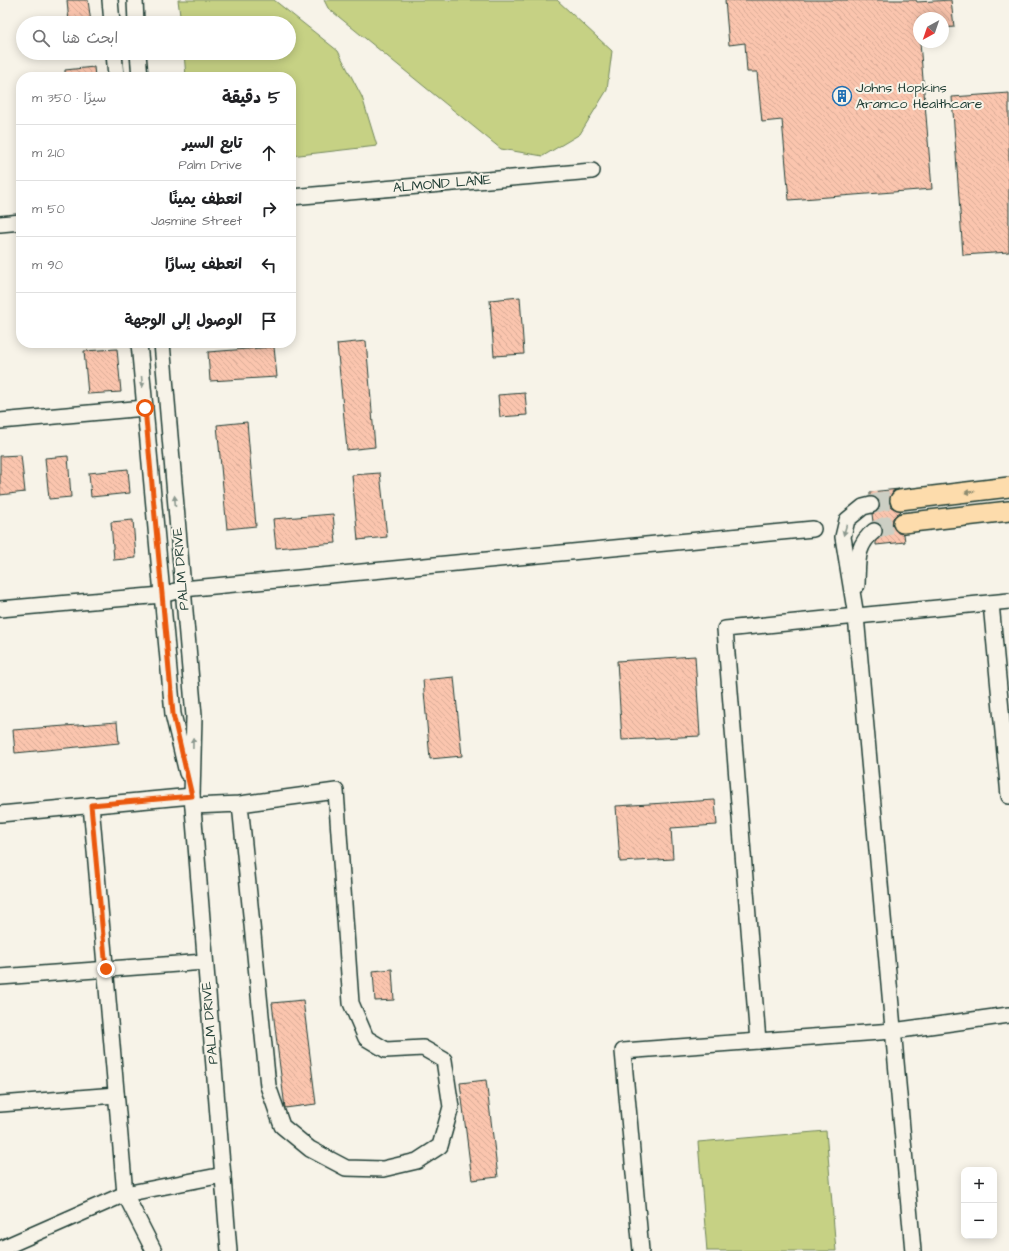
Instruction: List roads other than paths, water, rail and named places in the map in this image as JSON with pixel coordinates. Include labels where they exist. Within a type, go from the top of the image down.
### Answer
[{"type":"main road","points":[[900,500],[1009,487]]},
{"type":"main road","points":[[903,523],[1009,510]]},
{"type":"street","points":[[110,0],[111,16]]},
{"type":"street","points":[[135,0],[136,16]]},
{"type":"street","points":[[115,60],[116,72]]},
{"type":"street","points":[[139,60],[140,72]]},
{"type":"street","name":"ALMOND LANE","points":[[296,197],[592,170]]},
{"type":"street","points":[[0,224],[16,222]]},
{"type":"street","name":"PALM DRIVE","points":[[139,348],[173,714],[192,801]]},
{"type":"street","name":"PALM DRIVE","points":[[162,348],[194,716],[192,801],[229,1251]]},
{"type":"street","points":[[0,421],[145,408]]},
{"type":"street","points":[[926,498],[928,520]]},
{"type":"street","points":[[871,504],[863,507],[847,520],[843,537],[856,616],[913,1251]]},
{"type":"street","points":[[0,609],[162,595],[183,589],[813,529]]},
{"type":"street","points":[[856,616],[858,550],[874,530]]},
{"type":"street","points":[[758,1041],[725,629],[1009,601]]},
{"type":"street","points":[[991,603],[1009,796]]},
{"type":"street","points":[[0,814],[91,805],[192,801],[240,804],[336,791],[351,1003],[366,1038],[386,1050],[423,1048],[444,1060],[451,1107],[440,1146],[417,1161],[383,1169],[346,1168],[310,1148],[282,1126],[268,1086],[240,804]]},
{"type":"street","points":[[91,805],[125,1194],[154,1251]]},
{"type":"street","points":[[0,977],[205,962]]},
{"type":"street","points":[[642,1251],[623,1051],[893,1031],[1009,1015]]},
{"type":"street","points":[[0,1104],[116,1095]]},
{"type":"street","points":[[0,1249],[125,1194],[223,1174]]},
{"type":"tunnel","points":[[871,505],[883,501],[900,500]]},
{"type":"tunnel","points":[[874,531],[886,526],[903,523]]},
{"type":"place","name":"Johns Hopkins Aramco Healthcare","points":[[842,96]]}]
